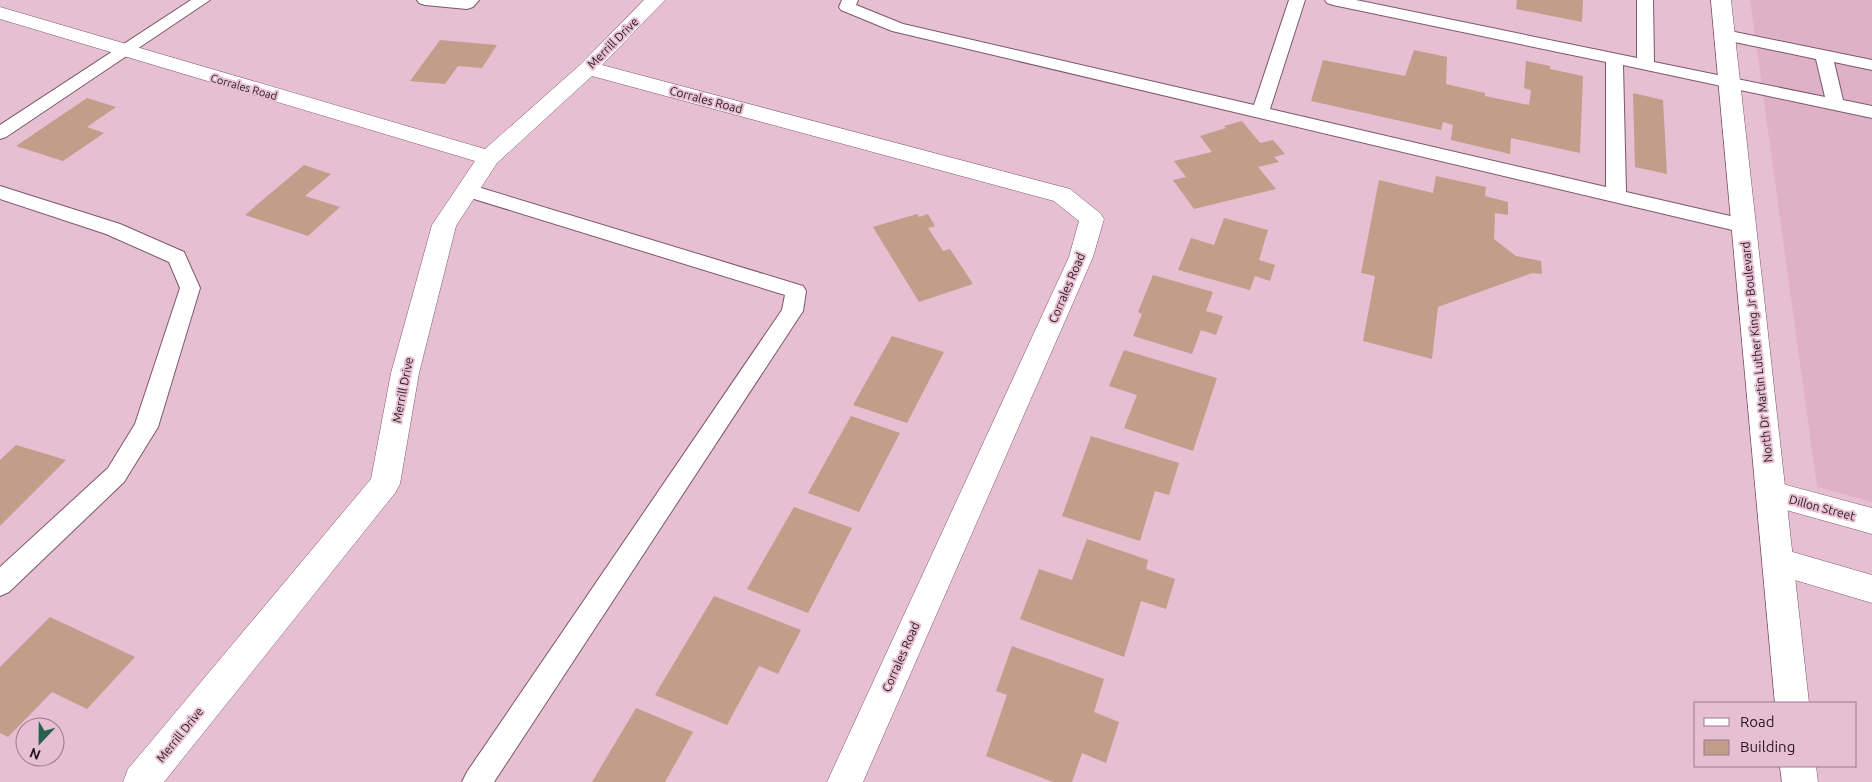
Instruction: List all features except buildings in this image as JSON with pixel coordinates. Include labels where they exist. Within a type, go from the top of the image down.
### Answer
[{"type":"street","points":[[0,9],[16,0]]},
{"type":"street","name":"Merrill Drive","points":[[141,782],[385,484],[406,373],[444,225],[489,158],[588,68],[655,0]]},
{"type":"street","name":"North Dr Martin Luther King Jr Boulevard","points":[[1720,0],[1745,226],[1792,702]]},
{"type":"street","name":"Corrales Road","points":[[0,13],[489,158]]},
{"type":"street","name":"Corrales Road","points":[[588,68],[1062,195],[1092,219],[1077,266],[844,782]]},
{"type":"street","name":"Dillon Street","points":[[1771,494],[1872,521]]},
{"type":"street","points":[[1779,562],[1872,589]]},
{"type":"street","points":[[1798,767],[1800,782]]},
{"type":"lane","points":[[0,133],[202,0]]},
{"type":"lane","points":[[425,0],[467,4],[472,0]]},
{"type":"lane","points":[[850,0],[847,7],[898,28],[1745,226]]},
{"type":"lane","points":[[1260,113],[1297,0]]},
{"type":"lane","points":[[1333,0],[1872,112]]},
{"type":"lane","points":[[1645,0],[1646,65]]},
{"type":"lane","points":[[1725,35],[1872,65]]},
{"type":"lane","points":[[1824,56],[1835,104]]},
{"type":"lane","points":[[1614,59],[1616,195]]},
{"type":"lane","points":[[468,190],[796,291],[792,311],[477,782]]},
{"type":"lane","points":[[0,192],[113,229],[177,257],[190,288],[146,427],[116,475],[0,584]]},
{"type":"shaded area","points":[[1750,0],[1872,0],[1872,502],[1817,487]]}]
